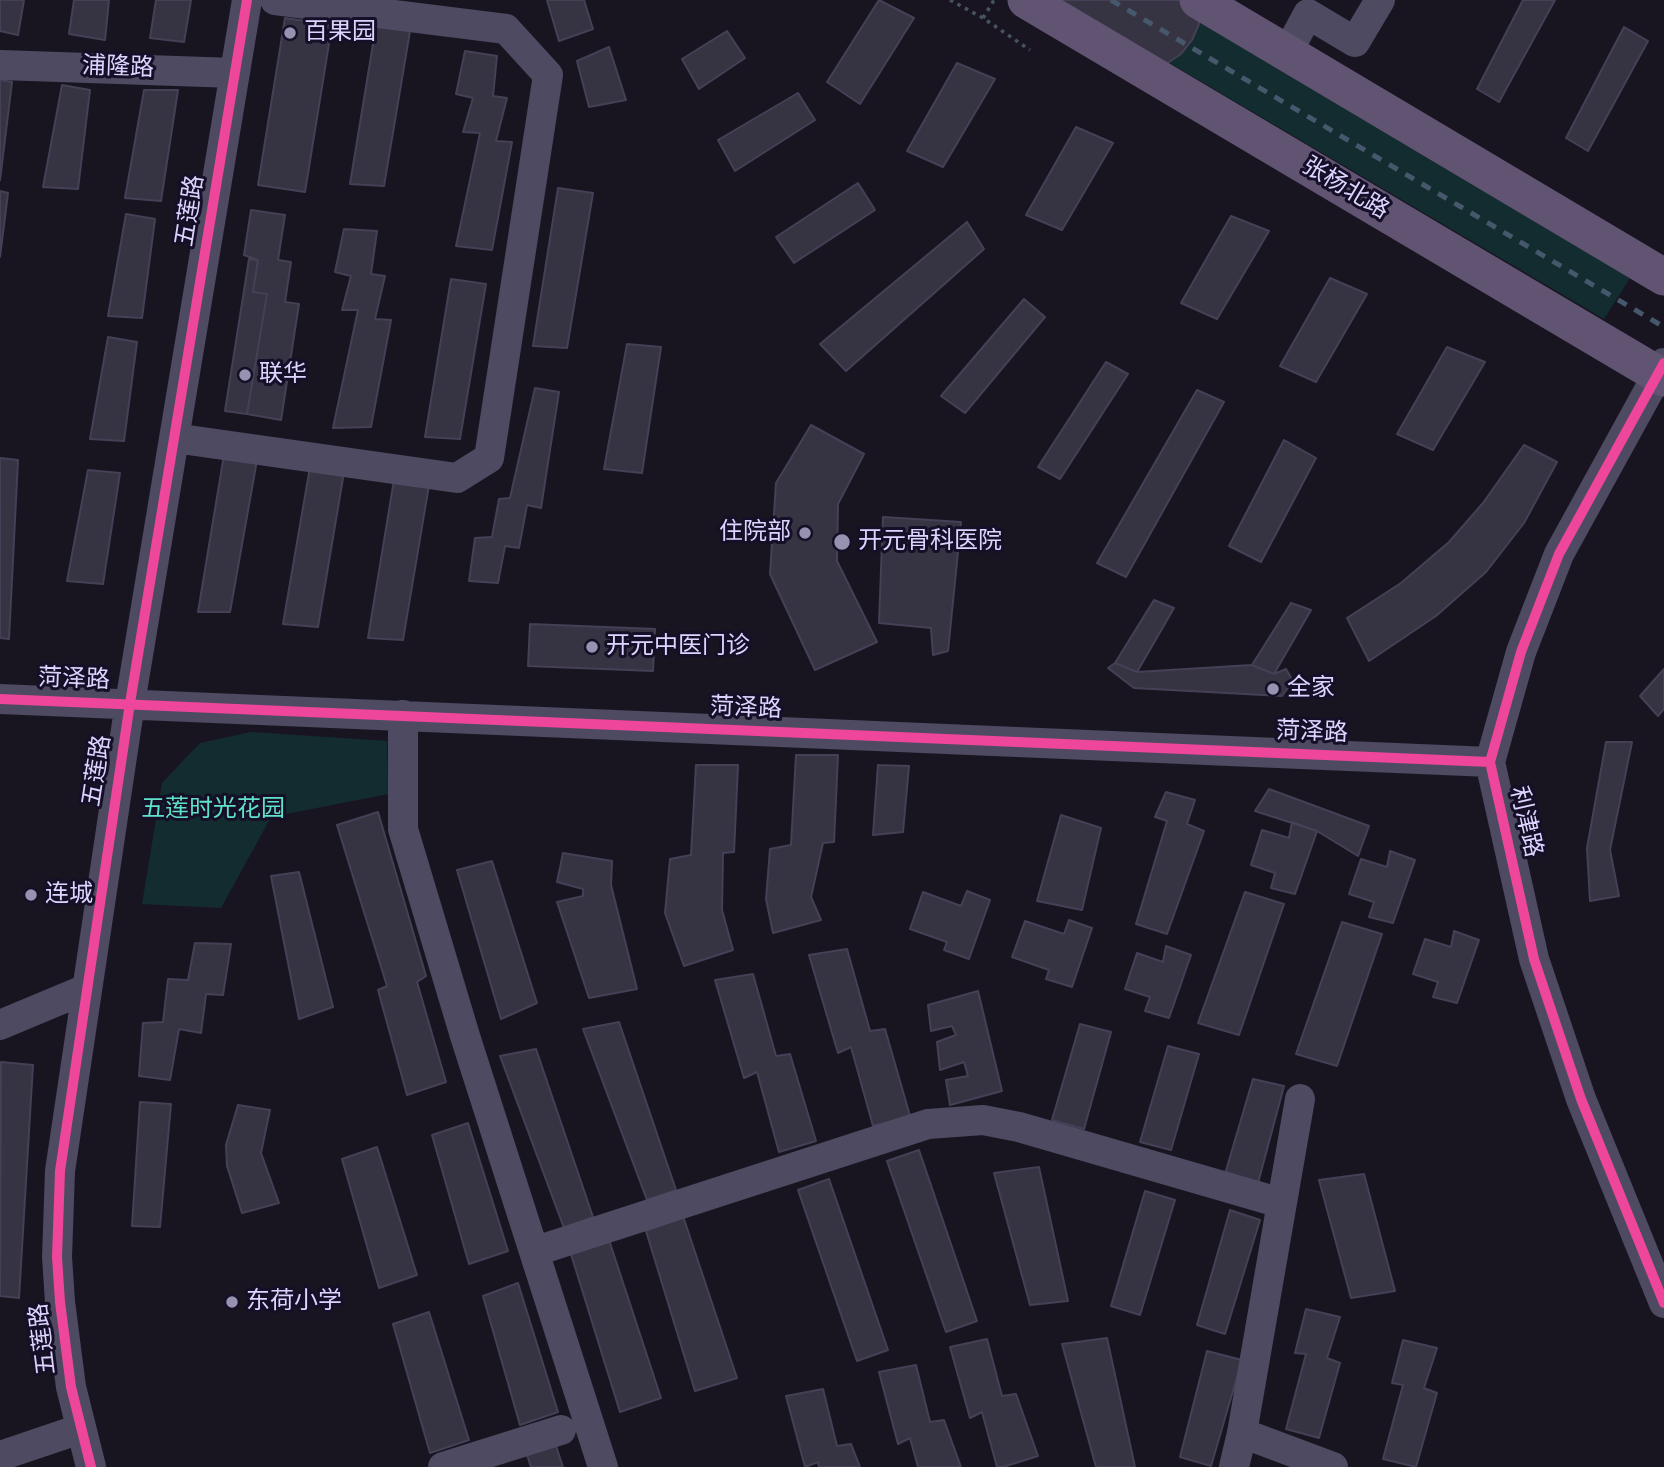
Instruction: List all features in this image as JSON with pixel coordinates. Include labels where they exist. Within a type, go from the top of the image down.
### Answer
[{"type":"main road","name":"张杨北路","points":[[1026,0],[1662,372]]},
{"type":"main road","points":[[1198,0],[1664,277]]},
{"type":"street","name":"五莲路","points":[[91,1467],[80,1429],[63,1334],[57,1257],[64,1139],[130,703],[247,0]]},
{"type":"street","points":[[174,438],[457,478],[489,458],[548,75],[506,29],[275,0]]},
{"type":"street","points":[[1287,53],[1308,14],[1355,42],[1380,0]]},
{"type":"street","name":"浦隆路","points":[[0,65],[235,73]]},
{"type":"street","name":"利津路","points":[[1662,372],[1559,554],[1521,652],[1490,762],[1534,959],[1581,1099],[1664,1303]]},
{"type":"street","name":"菏泽路","points":[[0,699],[1490,762]]},
{"type":"street","points":[[403,715],[403,830],[465,1035],[603,1467]]},
{"type":"street","points":[[0,1025],[86,989]]},
{"type":"street","points":[[1234,1467],[1300,1099]]},
{"type":"street","points":[[536,1251],[928,1124],[983,1120],[1281,1203]]},
{"type":"street","points":[[0,1456],[80,1429]]},
{"type":"street","points":[[443,1467],[561,1430]]},
{"type":"street","points":[[1242,1433],[1333,1467]]},
{"type":"path","points":[[950,0],[984,18],[1030,50]]},
{"type":"path","points":[[984,18],[994,0]]},
{"type":"green space","points":[[1063,0],[1165,0],[1630,278],[1604,319]]},
{"type":"green space","name":"五莲时光花园","points":[[251,732],[387,741],[388,794],[271,817],[221,908],[142,904],[162,783],[200,743]]},
{"type":"building","points":[[0,0],[24,0],[18,35],[0,31]]},
{"type":"building","points":[[74,0],[109,0],[105,40],[69,34]]},
{"type":"building","points":[[156,0],[191,0],[184,42],[150,38]]},
{"type":"building","points":[[547,0],[584,0],[593,29],[559,41]]},
{"type":"building","points":[[879,0],[914,18],[860,104],[827,82]]},
{"type":"building","points":[[1059,0],[1189,0],[1200,7],[1199,24],[1192,40],[1181,54],[1166,64]]},
{"type":"building","points":[[1523,0],[1555,0],[1499,102],[1477,89]]},
{"type":"building","points":[[285,18],[332,25],[305,192],[258,185]]},
{"type":"building","points":[[376,26],[410,31],[384,186],[350,184]]},
{"type":"building","points":[[1624,27],[1648,41],[1588,151],[1566,138]]},
{"type":"building","points":[[727,31],[745,58],[699,89],[682,59]]},
{"type":"building","points":[[609,47],[626,100],[589,107],[577,61]]},
{"type":"building","points":[[465,51],[497,56],[493,96],[507,98],[496,141],[512,142],[492,250],[456,246],[480,133],[463,132],[473,98],[456,94]]},
{"type":"building","points":[[957,63],[995,79],[943,167],[907,151]]},
{"type":"building","points":[[0,80],[12,82],[0,180]]},
{"type":"building","points":[[62,85],[90,90],[78,189],[43,187]]},
{"type":"building","points":[[144,90],[178,90],[161,201],[125,198]]},
{"type":"building","points":[[798,93],[815,120],[735,171],[718,140]]},
{"type":"building","points":[[1076,127],[1113,143],[1062,230],[1026,215]]},
{"type":"building","points":[[858,183],[875,210],[794,263],[776,237]]},
{"type":"building","points":[[558,188],[593,193],[567,348],[533,346]]},
{"type":"building","points":[[0,191],[8,193],[0,257]]},
{"type":"building","points":[[251,210],[285,215],[278,260],[291,262],[285,302],[299,304],[281,420],[247,414],[267,294],[253,292],[258,260],[244,255]]},
{"type":"building","points":[[126,214],[155,219],[142,318],[108,316]]},
{"type":"building","points":[[1231,216],[1269,231],[1217,319],[1181,303]]},
{"type":"building","points":[[967,222],[984,249],[846,371],[820,344]]},
{"type":"building","points":[[344,229],[377,231],[371,274],[385,276],[375,319],[391,320],[371,427],[333,428],[358,310],[342,310],[351,276],[335,272]]},
{"type":"building","points":[[249,259],[258,260],[253,292],[267,294],[247,414],[225,411]]},
{"type":"building","points":[[1330,278],[1367,294],[1316,382],[1280,366]]},
{"type":"building","points":[[451,279],[486,284],[460,439],[425,437]]},
{"type":"building","points":[[1024,299],[1045,317],[965,413],[941,396]]},
{"type":"building","points":[[108,337],[137,342],[124,441],[90,439]]},
{"type":"building","points":[[627,344],[661,347],[642,473],[604,469]]},
{"type":"building","points":[[1447,347],[1485,362],[1433,450],[1397,434]]},
{"type":"building","points":[[1106,362],[1128,374],[1060,479],[1038,467]]},
{"type":"building","points":[[535,388],[559,392],[541,508],[527,505],[519,548],[505,546],[498,583],[469,581],[475,538],[492,537],[499,499],[510,498]]},
{"type":"building","points":[[1197,390],[1224,402],[1126,577],[1097,563]]},
{"type":"building","name":"住院部","points":[[811,425],[864,454],[838,504],[837,561],[877,642],[815,670],[770,574],[776,483]]},
{"type":"building","points":[[1284,440],[1316,458],[1261,562],[1229,546]]},
{"type":"building","points":[[1524,445],[1557,462],[1524,523],[1486,572],[1436,616],[1369,661],[1347,618],[1401,583],[1449,542],[1483,503]]},
{"type":"building","points":[[224,455],[257,460],[230,612],[198,612]]},
{"type":"building","points":[[0,458],[18,460],[9,639],[0,638]]},
{"type":"building","points":[[310,467],[344,472],[318,627],[283,624]]},
{"type":"building","points":[[88,470],[120,473],[103,584],[67,581]]},
{"type":"building","points":[[394,480],[429,485],[403,640],[368,638]]},
{"type":"building","points":[[883,517],[961,522],[948,651],[933,655],[931,628],[879,623]]},
{"type":"building","points":[[1154,600],[1174,608],[1137,672],[1115,663]]},
{"type":"building","points":[[1291,603],[1311,610],[1274,674],[1252,665]]},
{"type":"building","name":"开元中医门诊","points":[[530,624],[655,629],[653,671],[528,666]]},
{"type":"building","points":[[1115,663],[1137,672],[1252,665],[1274,674],[1286,669],[1293,681],[1282,696],[1134,688],[1108,668]]},
{"type":"building","points":[[1664,669],[1664,709],[1658,716],[1640,696]]},
{"type":"building","points":[[1606,742],[1632,742],[1610,850],[1619,896],[1590,901],[1587,848]]},
{"type":"building","points":[[796,755],[838,755],[834,842],[823,843],[811,897],[821,920],[773,933],[766,899],[770,849],[791,845]]},
{"type":"building","points":[[696,765],[738,765],[734,852],[723,853],[722,910],[733,950],[684,966],[665,913],[670,859],[691,855]]},
{"type":"building","points":[[878,765],[909,766],[903,832],[873,835]]},
{"type":"building","points":[[1269,789],[1369,826],[1358,856],[1317,831],[1255,811]]},
{"type":"building","points":[[1166,792],[1195,800],[1187,824],[1204,831],[1167,934],[1136,924],[1167,821],[1155,817]]},
{"type":"building","points":[[378,812],[426,976],[417,982],[446,1082],[407,1095],[378,990],[387,986],[337,825]]},
{"type":"building","points":[[1061,815],[1101,828],[1082,910],[1037,901]]},
{"type":"building","points":[[1292,822],[1317,831],[1295,894],[1271,888],[1275,873],[1251,865],[1262,830],[1289,838]]},
{"type":"building","points":[[1390,851],[1415,860],[1393,923],[1369,917],[1374,902],[1349,894],[1361,859],[1387,867]]},
{"type":"building","points":[[563,853],[612,861],[611,885],[637,989],[589,998],[557,902],[583,896],[583,889],[557,882]]},
{"type":"building","points":[[492,861],[537,1003],[501,1019],[457,870]]},
{"type":"building","points":[[299,872],[333,1007],[299,1019],[271,876]]},
{"type":"building","points":[[967,891],[990,900],[969,959],[944,950],[947,942],[910,929],[923,892],[961,906]]},
{"type":"building","points":[[1245,892],[1284,904],[1239,1035],[1198,1023]]},
{"type":"building","points":[[1069,920],[1092,928],[1072,987],[1046,979],[1049,970],[1012,957],[1025,921],[1064,934]]},
{"type":"building","points":[[1342,922],[1382,934],[1337,1066],[1296,1054]]},
{"type":"building","points":[[1454,931],[1479,940],[1457,1003],[1433,997],[1438,982],[1413,974],[1425,939],[1451,947]]},
{"type":"building","points":[[195,943],[231,944],[223,995],[206,994],[201,1033],[179,1029],[170,1080],[139,1076],[143,1023],[163,1022],[168,979],[188,980]]},
{"type":"building","points":[[1166,946],[1191,955],[1169,1018],[1145,1011],[1150,997],[1125,989],[1137,953],[1163,962]]},
{"type":"building","points":[[847,949],[870,1031],[885,1029],[910,1116],[873,1126],[851,1047],[838,1053],[809,955]]},
{"type":"building","points":[[753,974],[776,1056],[790,1054],[816,1141],[779,1152],[757,1072],[744,1078],[715,980]]},
{"type":"building","points":[[978,991],[1002,1091],[950,1105],[946,1080],[968,1076],[964,1062],[940,1070],[937,1042],[956,1035],[952,1026],[931,1031],[928,1005]]},
{"type":"building","points":[[619,1022],[676,1190],[647,1200],[583,1029]]},
{"type":"building","points":[[1080,1024],[1111,1032],[1084,1129],[1052,1120]]},
{"type":"building","points":[[1168,1046],[1199,1054],[1171,1150],[1140,1142]]},
{"type":"building","points":[[536,1049],[593,1217],[564,1228],[500,1056]]},
{"type":"building","points":[[1,1062],[33,1065],[19,1298],[0,1296]]},
{"type":"building","points":[[1253,1079],[1284,1086],[1258,1183],[1225,1174]]},
{"type":"building","points":[[140,1102],[171,1104],[160,1227],[132,1226]]},
{"type":"building","points":[[238,1105],[270,1110],[261,1153],[279,1203],[242,1213],[227,1166],[226,1145]]},
{"type":"building","points":[[468,1123],[508,1251],[469,1264],[432,1135]]},
{"type":"building","points":[[377,1147],[417,1275],[379,1288],[342,1159]]},
{"type":"building","points":[[919,1150],[977,1321],[946,1332],[887,1161]]},
{"type":"building","points":[[1039,1167],[1068,1301],[1030,1305],[994,1173]]},
{"type":"building","points":[[1364,1174],[1395,1291],[1351,1298],[1319,1180]]},
{"type":"building","points":[[829,1179],[888,1350],[857,1361],[798,1190]]},
{"type":"building","points":[[1145,1191],[1175,1200],[1140,1315],[1111,1306]]},
{"type":"building","points":[[1230,1210],[1260,1220],[1225,1334],[1197,1325]]},
{"type":"building","points":[[683,1216],[737,1378],[695,1391],[646,1231]]},
{"type":"building","points":[[608,1237],[661,1398],[620,1412],[570,1251]]},
{"type":"building","points":[[518,1283],[558,1412],[520,1425],[483,1296]]},
{"type":"building","points":[[1306,1309],[1340,1317],[1327,1358],[1340,1363],[1319,1438],[1286,1429],[1306,1354],[1295,1353]]},
{"type":"building","points":[[429,1312],[469,1440],[430,1453],[393,1324]]},
{"type":"building","points":[[1107,1338],[1135,1467],[1096,1467],[1062,1344]]},
{"type":"building","points":[[987,1339],[1002,1396],[1016,1394],[1038,1456],[1003,1467],[997,1467],[982,1412],[970,1418],[950,1347]]},
{"type":"building","points":[[1403,1340],[1437,1348],[1424,1388],[1437,1393],[1416,1467],[1383,1459],[1403,1385],[1392,1383]]},
{"type":"building","points":[[1207,1351],[1242,1360],[1211,1466],[1180,1457]]},
{"type":"building","points":[[916,1365],[930,1422],[944,1420],[961,1467],[918,1467],[910,1438],[898,1444],[879,1372]]},
{"type":"building","points":[[823,1389],[837,1446],[851,1444],[860,1467],[819,1467],[818,1462],[805,1467],[786,1396]]},
{"type":"building","points":[[555,1443],[563,1467],[531,1467],[526,1452]]},
{"type":"railway","points":[[1111,0],[1664,327]]},
{"type":"cycle path","points":[[91,1467],[71,1387],[60,1302],[57,1257],[60,1171],[130,703],[247,0]]},
{"type":"cycle path","points":[[1664,363],[1559,554],[1521,652],[1490,762],[1534,959],[1581,1099],[1664,1303]]},
{"type":"cycle path","points":[[0,699],[1490,762]]},
{"type":"place","name":"百果园","points":[[290,33]]},
{"type":"place","name":"联华","points":[[245,375]]},
{"type":"place","name":"住院部","points":[[805,533]]},
{"type":"place","name":"开元骨科医院","points":[[842,542]]},
{"type":"place","name":"开元中医门诊","points":[[592,647]]},
{"type":"place","name":"全家","points":[[1273,689]]},
{"type":"place","name":"连城","points":[[31,895]]},
{"type":"place","name":"东荷小学","points":[[232,1302]]}]
